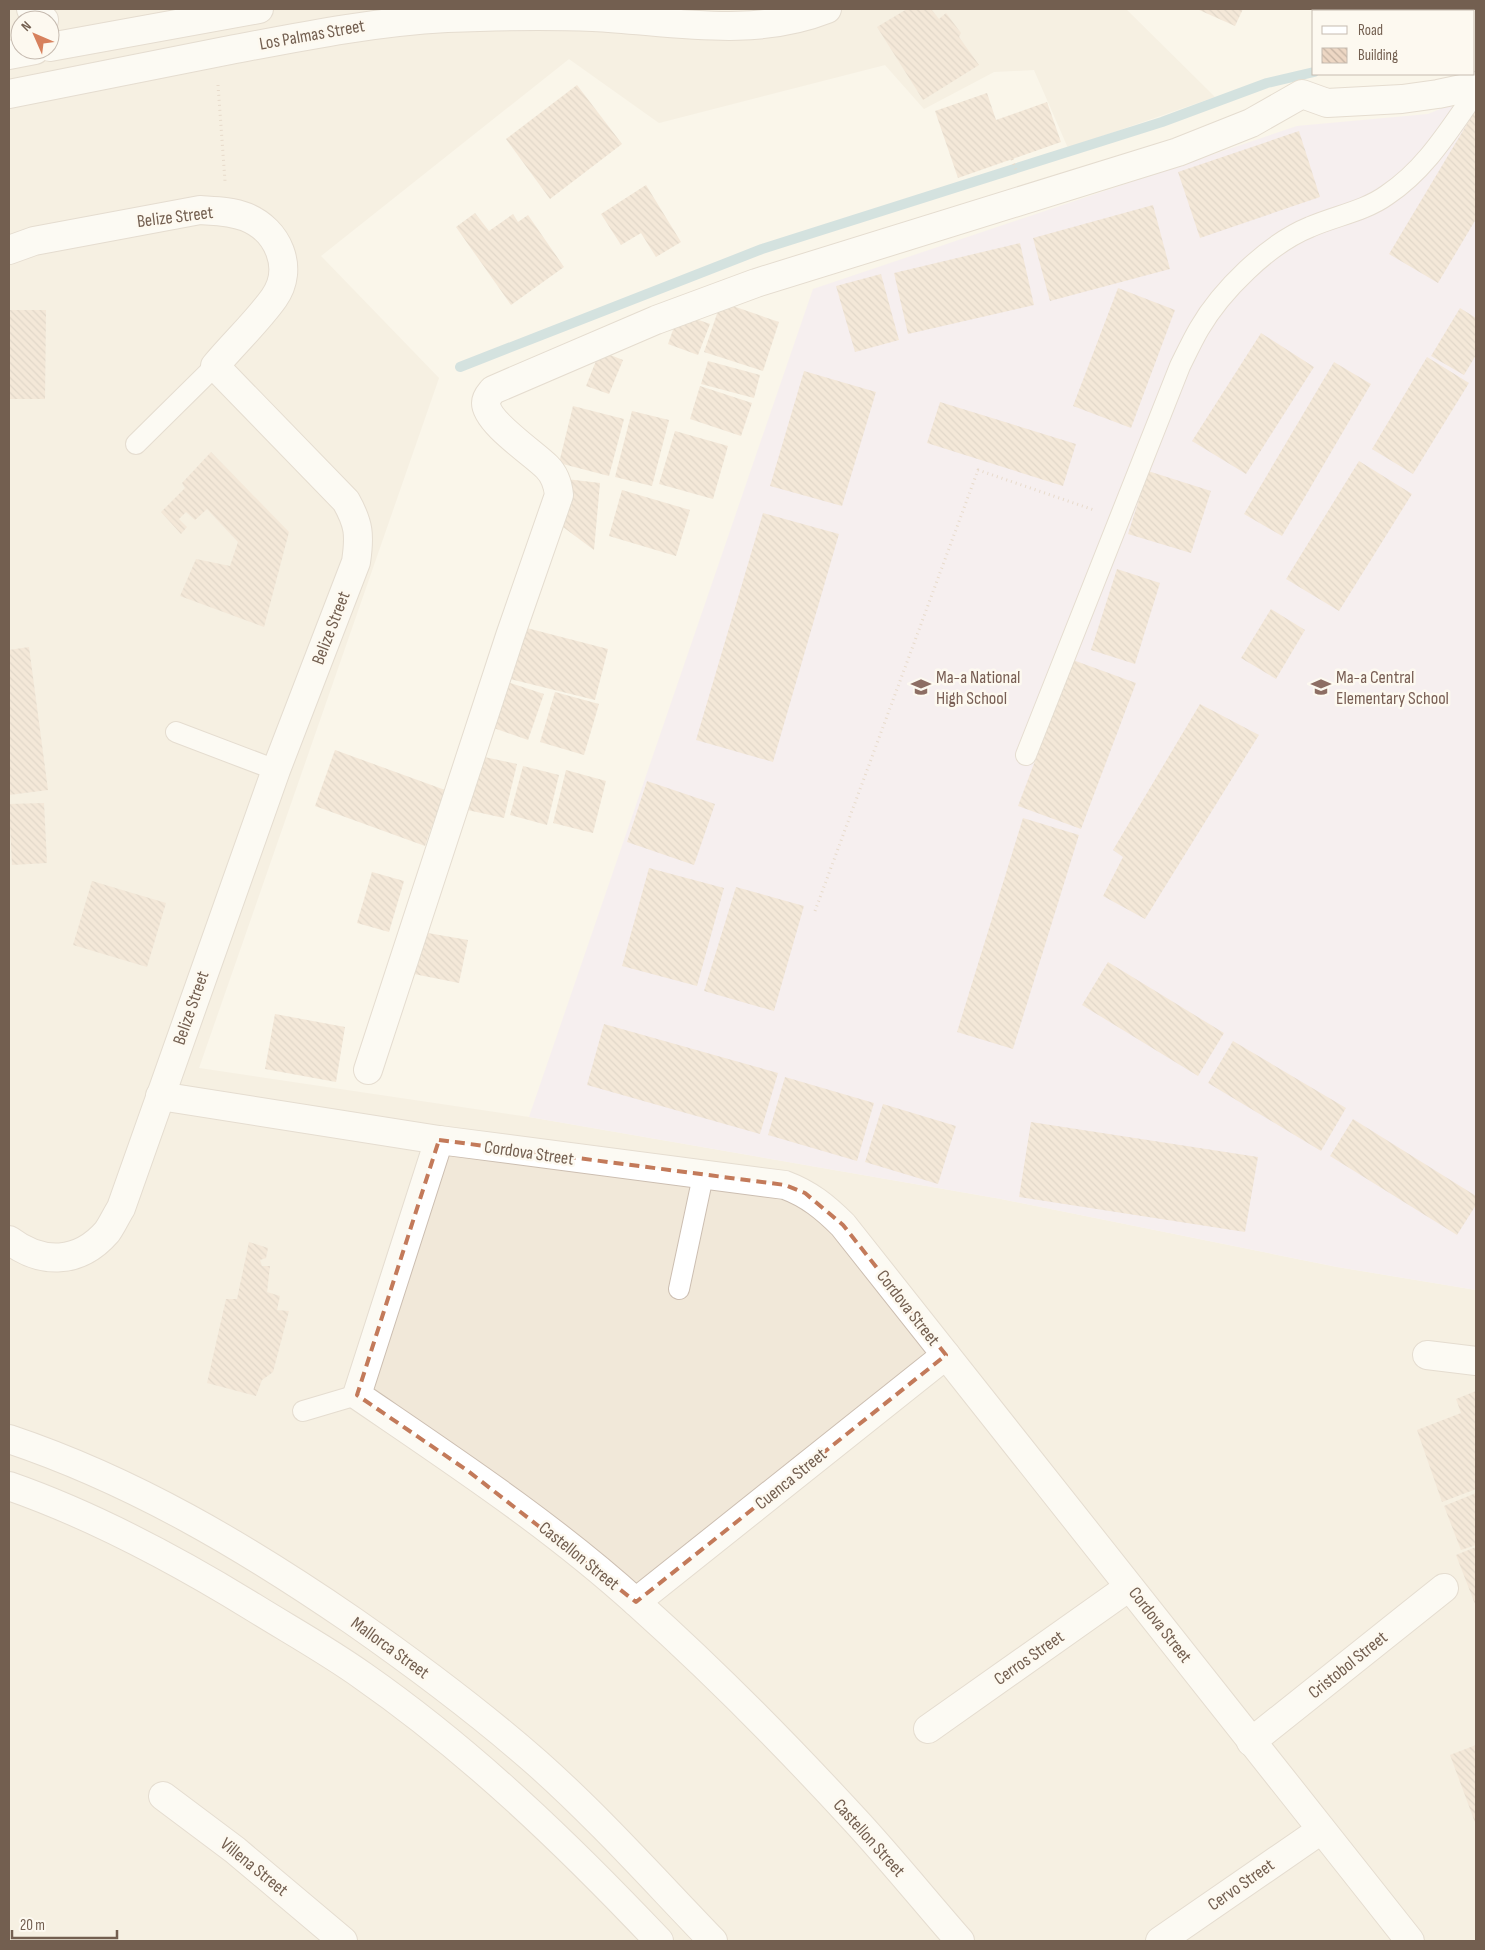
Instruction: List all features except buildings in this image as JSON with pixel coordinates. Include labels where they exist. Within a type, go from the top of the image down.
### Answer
[{"type":"street","name":"Los Palmas Street","points":[[60,40],[259,9]]},
{"type":"street","name":"Los Palmas Street","points":[[9,94],[374,24],[519,12],[592,17],[685,17],[728,27],[768,25],[801,19],[827,9]]},
{"type":"street","points":[[58,60],[69,82]]},
{"type":"street","points":[[368,1070],[510,636],[560,495],[558,485],[548,468],[491,417],[486,403],[487,396],[494,390],[656,320],[756,283],[1178,152],[1251,124],[1302,94],[1327,103],[1438,94],[1476,86]]},
{"type":"street","name":"Belize Street","points":[[9,250],[34,241],[200,210],[226,212],[246,217],[266,228],[277,243],[284,260],[283,276],[274,297],[215,366],[346,501],[357,520],[359,541],[356,562],[276,770],[120,1208],[102,1237],[90,1248],[67,1257],[44,1258],[18,1247],[9,1240]]},
{"type":"street","name":"Cordova Street","points":[[160,1096],[438,1140],[703,1176],[785,1185],[804,1192],[825,1206],[843,1225],[1410,1941]]},
{"type":"street","points":[[357,1395],[438,1140]]},
{"type":"street","name":"Cuenca Street","points":[[636,1602],[946,1355]]},
{"type":"street","points":[[1427,1355],[1476,1361]]},
{"type":"street","name":"Castellon Street","points":[[357,1395],[475,1476],[557,1537],[636,1602],[772,1732],[849,1814],[960,1941]]},
{"type":"street","name":"Mallorca Street","points":[[9,1440],[94,1472],[150,1498],[203,1526],[270,1565],[384,1643],[445,1688],[536,1762],[582,1804],[713,1941]]},
{"type":"street","points":[[9,1486],[104,1524],[164,1555],[230,1593],[363,1676],[482,1770],[542,1823],[659,1941]]},
{"type":"street","name":"Cerros Street","points":[[928,1729],[1129,1587]]},
{"type":"street","name":"Cristobol Street","points":[[1251,1742],[1444,1588]]},
{"type":"street","name":"Villena Street","points":[[163,1796],[235,1850],[343,1941]]},
{"type":"street","name":"Cervo Street","points":[[1160,1941],[1321,1830]]},
{"type":"lane","points":[[1026,755],[1180,366],[1199,328],[1225,293],[1250,268],[1286,241],[1308,228],[1385,197],[1408,179],[1430,157],[1476,92]]},
{"type":"lane","points":[[136,444],[215,366]]},
{"type":"lane","points":[[176,732],[276,770]]},
{"type":"lane","points":[[679,1289],[703,1176]]},
{"type":"lane","points":[[303,1411],[357,1395]]},
{"type":"path","points":[[216,53],[226,212]]},
{"type":"path","points":[[815,911],[978,470],[1120,518]]},
{"type":"highlighted area","points":[[439,1140],[785,1185],[805,1193],[843,1225],[946,1355],[636,1602],[468,1471],[357,1395]]},
{"type":"shaded area","points":[[9,9],[1126,9],[1215,97],[1068,148],[1034,70],[994,72],[924,109],[885,65],[659,123],[569,59],[321,256],[439,378],[199,1068],[529,1117],[1001,1199],[1337,1267],[1476,1290],[1476,1941],[9,1941]]},
{"type":"shaded area","name":"Ma-a National High School","points":[[1476,94],[1476,1290],[1337,1267],[1001,1199],[529,1117],[813,289],[1297,126],[1428,114]]},
{"type":"waterway","points":[[460,367],[762,249],[1162,122],[1267,83],[1312,72]]},
{"type":"place","name":"Ma-a National High School","points":[[921,687]]},
{"type":"place","name":"Ma-a Central Elementary School","points":[[1321,687]]}]
